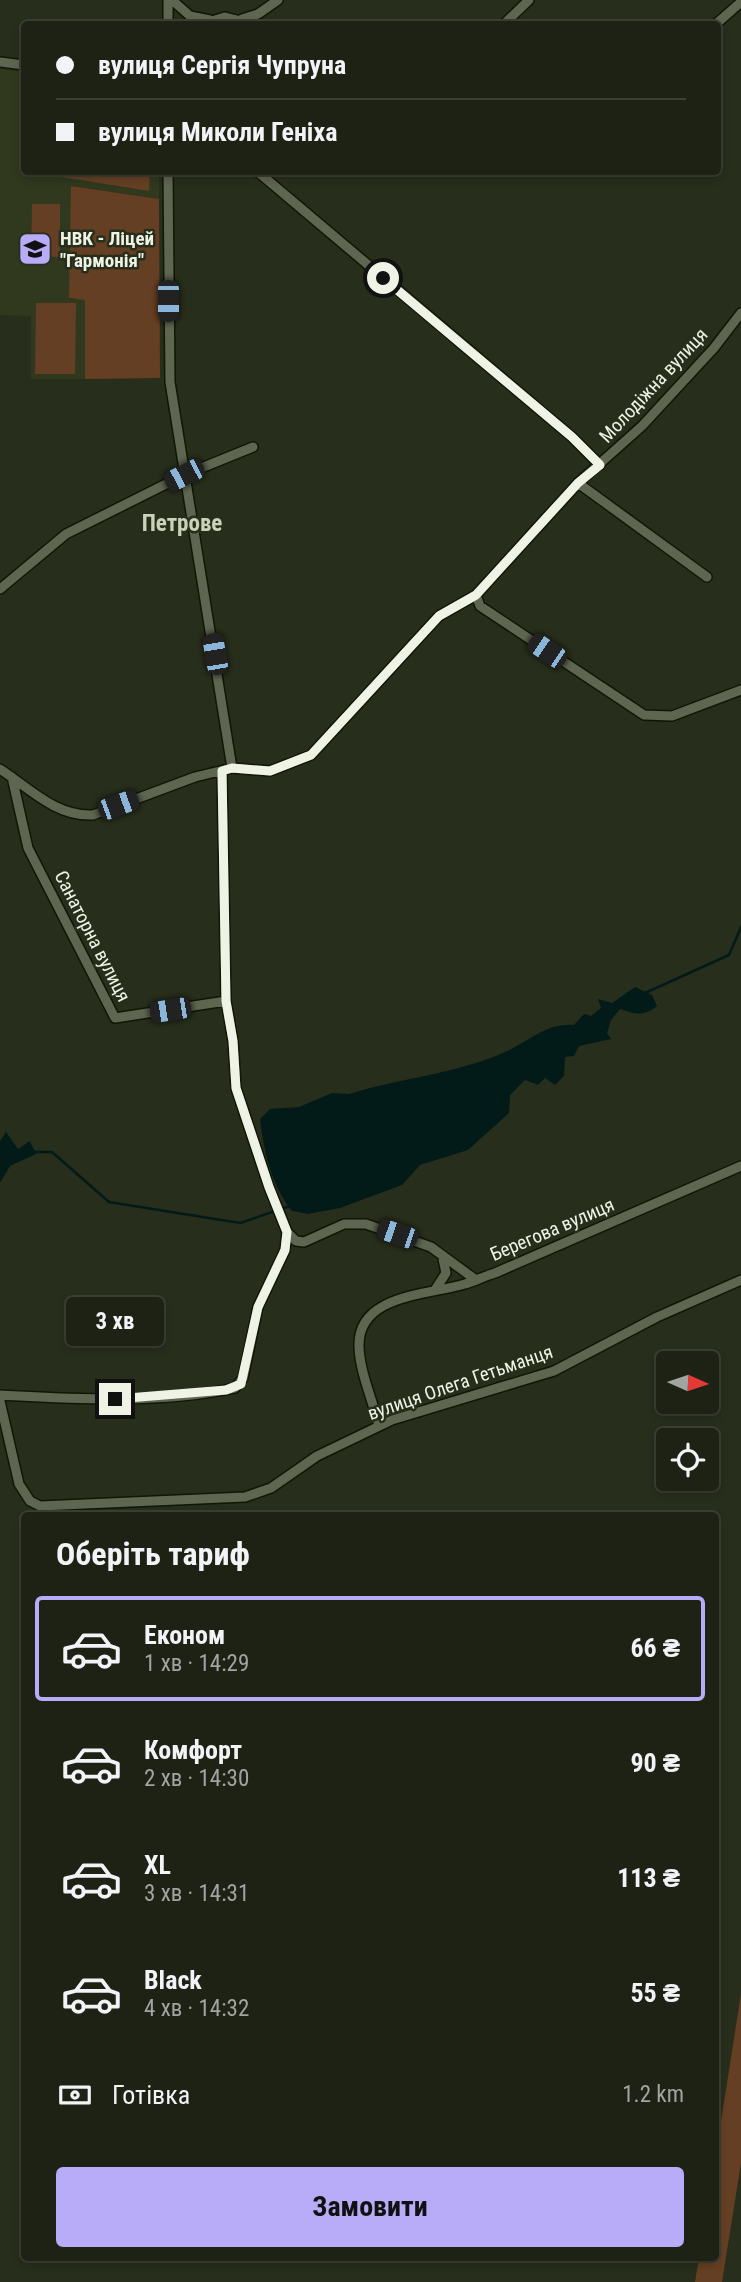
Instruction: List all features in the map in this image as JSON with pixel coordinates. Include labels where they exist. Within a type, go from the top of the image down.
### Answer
[{"type":"street","points":[[170,0],[190,16],[212,20],[242,19],[258,15],[278,0]]},
{"type":"street","points":[[168,21],[170,0]]},
{"type":"street","points":[[507,21],[530,0]]},
{"type":"street","points":[[719,21],[741,2]]},
{"type":"street","points":[[242,19],[246,21]]},
{"type":"street","points":[[0,62],[21,65]]},
{"type":"street","points":[[168,175],[168,353],[184,475],[233,757],[232,768]]},
{"type":"street","points":[[262,175],[572,437],[600,465]]},
{"type":"street","name":"Молодіжна вулиця","points":[[12,777],[58,809],[84,816],[195,777],[232,768],[270,771],[311,755],[439,616],[476,595],[578,483],[642,426],[714,348],[741,313]]},
{"type":"street","points":[[0,589],[66,534],[184,475],[253,447]]},
{"type":"street","points":[[578,483],[707,577]]},
{"type":"street","points":[[476,595],[480,606],[636,711],[654,717],[672,716],[741,690]]},
{"type":"street","points":[[0,769],[12,777]]},
{"type":"street","points":[[222,771],[226,1001],[233,1041],[236,1088],[264,1174],[287,1232],[296,1241],[304,1242],[344,1224],[366,1224],[415,1241],[476,1280]]},
{"type":"street","name":"Санаторна вулиця","points":[[12,777],[28,848],[115,1018],[226,1001]]},
{"type":"street","name":"Берегова вулиця","points":[[379,1426],[359,1344],[361,1332],[373,1313],[394,1301],[476,1280],[741,1166]]},
{"type":"street","points":[[0,1395],[88,1400],[230,1389],[241,1384],[258,1307],[285,1250],[287,1232]]},
{"type":"street","points":[[434,1291],[442,1284],[446,1273],[442,1256]]},
{"type":"street","name":"вулиця Олега Гетьманця","points":[[0,1401],[19,1484],[30,1501],[40,1506],[245,1497],[271,1488],[317,1456],[379,1426],[554,1371],[657,1317],[741,1280]]},
{"type":"shaded area","name":"НВК - Ліцей \"Гармонія\"","points":[[0,69],[21,72],[21,175],[159,175],[159,199],[72,186],[70,299],[85,299],[85,379],[31,379],[31,316],[0,315]]},
{"type":"shaded area","points":[[50,175],[150,175],[149,191]]},
{"type":"shaded area","points":[[71,186],[159,199],[160,378],[85,379],[85,300],[69,298]]},
{"type":"shaded area","points":[[32,204],[60,204],[60,257],[31,256]]},
{"type":"shaded area","points":[[36,303],[76,303],[75,374],[35,374]]},
{"type":"shaded area","points":[[741,1994],[741,2163],[722,2282],[695,2282],[698,2261],[719,2261],[719,2134]]},
{"type":"water","points":[[635,987],[652,995],[657,1006],[639,1014],[620,1009],[611,1020],[607,1033],[611,1039],[579,1046],[574,1056],[565,1057],[564,1076],[555,1085],[545,1078],[538,1085],[525,1080],[510,1095],[509,1113],[468,1150],[420,1165],[402,1185],[340,1208],[308,1214],[292,1211],[285,1201],[266,1155],[260,1119],[270,1109],[299,1107],[332,1093],[349,1094],[448,1071],[486,1059],[514,1048],[546,1030],[574,1025],[584,1014],[591,1016],[601,1008],[598,999],[612,1003]]},
{"type":"water","points":[[6,1132],[18,1149],[30,1141],[36,1154],[10,1166],[0,1183],[0,1141]]},
{"type":"waterway","points":[[645,993],[729,955],[741,927]]},
{"type":"waterway","points":[[33,1152],[52,1152],[109,1202],[240,1223],[290,1206]]},
{"type":"place","name":"НВК - Ліцей \"Гармонія\"","points":[[35,249]]},
{"type":"district","name":"Петрове","points":[[182,523]]},
{"type":"route","points":[[115,1399],[226,1390],[241,1384],[258,1307],[287,1241],[285,1224],[269,1187],[236,1088],[233,1041],[226,1001],[222,771],[232,768],[270,771],[311,755],[399,663],[439,616],[476,595],[578,483],[600,465],[572,437],[383,278]]}]
